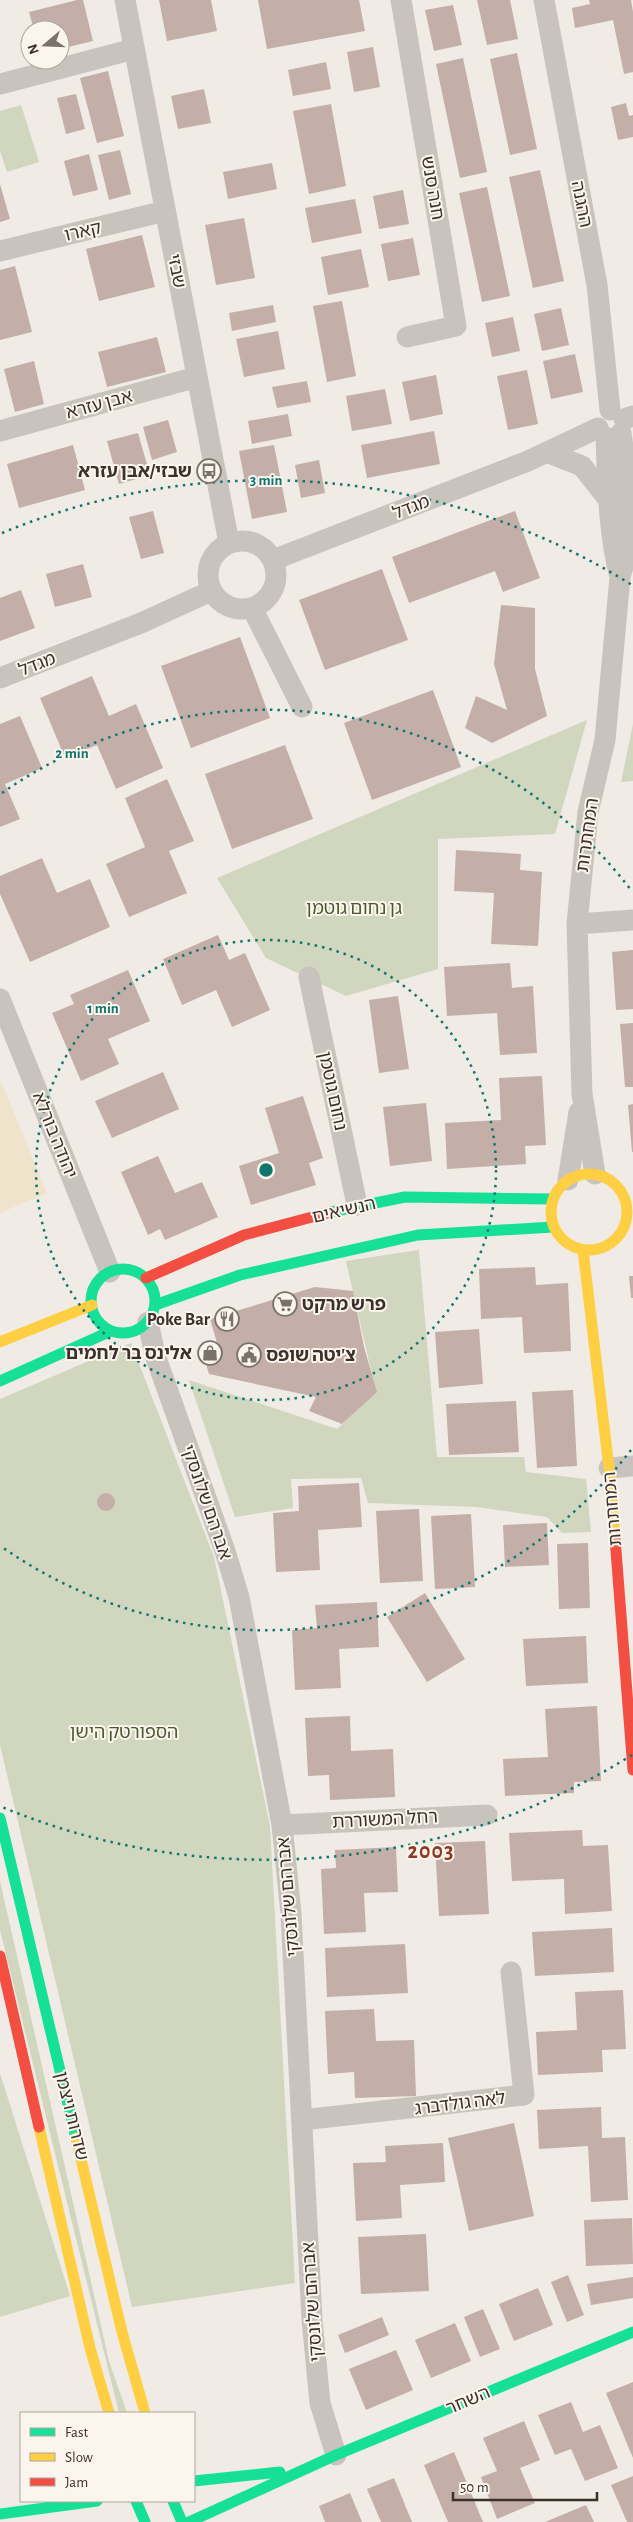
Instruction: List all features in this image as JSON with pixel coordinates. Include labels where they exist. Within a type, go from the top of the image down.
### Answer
[{"type":"street","name":"שבזי","points":[[125,0],[229,543]]},
{"type":"street","name":"חנה סנש","points":[[401,0],[456,326],[407,336]]},
{"type":"street","name":"ההגנה","points":[[544,0],[597,285],[615,424]]},
{"type":"street","points":[[0,84],[134,49]]},
{"type":"street","name":"קארו","points":[[0,251],[165,212]]},
{"type":"street","name":"אבן עזרא","points":[[0,432],[197,377]]},
{"type":"street","name":"מגדל","points":[[273,560],[549,452],[615,424]]},
{"type":"street","name":"המחתרות","points":[[615,424],[608,499],[613,548],[626,576]]},
{"type":"street","name":"המחתרות","points":[[596,1174],[582,1094],[577,924],[588,812],[605,740],[628,550],[626,467],[615,424]]},
{"type":"street","points":[[549,452],[582,466],[608,499]]},
{"type":"street","points":[[250,541],[268,552],[273,560],[276,572],[275,584],[271,594],[262,603],[252,608],[240,610],[228,607],[218,600],[211,591],[208,580],[208,568],[212,557],[219,548],[229,543],[250,541]]},
{"type":"street","name":"מגדל","points":[[0,678],[141,623],[211,591]]},
{"type":"street","points":[[252,608],[302,707]]},
{"type":"street","points":[[577,924],[633,920]]},
{"type":"street","name":"נחום גוטמן","points":[[309,977],[357,1204]]},
{"type":"street","name":"יהודה בורלא","points":[[0,999],[110,1272]]},
{"type":"street","name":"המחתרות","points":[[568,1180],[582,1094]]},
{"type":"street","points":[[620,1234],[626,1220],[627,1191],[610,1179],[596,1174],[579,1174],[558,1188],[552,1199],[550,1213],[553,1226],[560,1237],[571,1246],[583,1250],[597,1249],[610,1244],[620,1234],[633,1228]]},
{"type":"street","name":"הנשיאים","points":[[146,1278],[244,1235],[357,1204],[405,1197],[552,1199]]},
{"type":"street","points":[[147,1319],[155,1295],[146,1278],[128,1269],[110,1272],[97,1283],[93,1290],[92,1305],[96,1318],[111,1331],[126,1334],[147,1319],[240,1274],[418,1235],[553,1226]]},
{"type":"street","name":"המחתרות","points":[[583,1250],[609,1468],[633,1770]]},
{"type":"street","points":[[0,1342],[92,1305]]},
{"type":"street","name":"אברהם שלונסקי","points":[[147,1319],[145,1340],[155,1355],[225,1551],[239,1597],[282,1825],[291,1914],[312,2311],[320,2402],[336,2455]]},
{"type":"street","points":[[0,1381],[111,1331]]},
{"type":"street","points":[[609,1468],[633,1466]]},
{"type":"street","name":"רחל המשוררת","points":[[282,1825],[487,1815]]},
{"type":"street","name":"שדרות ויצמן","points":[[0,1818],[122,2332],[144,2412]]},
{"type":"street","name":"שדרות ויצמן","points":[[0,1956],[90,2348],[109,2412]]},
{"type":"street","name":"לאה גולדברג","points":[[302,2120],[524,2096],[511,1972]]},
{"type":"street","name":"השחר","points":[[189,2522],[336,2455],[633,2332]]},
{"type":"street","name":"השחר","points":[[195,2481],[304,2470]]},
{"type":"street","points":[[0,2514],[90,2502]]},
{"type":"street","points":[[136,2502],[145,2522]]},
{"type":"street","points":[[173,2502],[182,2522]]},
{"type":"green space","points":[[21,105],[39,162],[7,172],[0,151],[0,111]]},
{"type":"green space","name":"גן נחום גוטמן","points":[[587,720],[555,834],[438,839],[438,969],[346,996],[266,958],[217,878]]},
{"type":"green space","points":[[633,724],[633,781],[621,782]]},
{"type":"green space","points":[[419,1250],[437,1457],[524,1457],[526,1472],[586,1479],[591,1532],[562,1533],[547,1517],[476,1507],[368,1503],[361,1478],[291,1479],[293,1508],[235,1517],[189,1380],[337,1429],[376,1392],[346,1261]]},
{"type":"green space","name":"הספורטק הישן","points":[[131,1343],[214,1557],[270,1826],[295,2283],[132,2307],[0,1745],[0,1399]]},
{"type":"green space","points":[[0,1881],[109,2361],[127,2412],[119,2412],[0,1930]]},
{"type":"green space","points":[[0,2073],[70,2296],[0,2317]]},
{"type":"sand","points":[[0,1079],[47,1193],[0,1213]]},
{"type":"building","points":[[83,0],[93,41],[70,47],[70,20],[31,20],[29,12]]},
{"type":"building","points":[[159,0],[211,0],[217,31],[167,41]]},
{"type":"building","points":[[258,0],[359,0],[365,31],[267,49]]},
{"type":"building","points":[[477,0],[510,0],[518,39],[487,45]]},
{"type":"building","points":[[589,0],[631,0],[633,12],[633,72],[624,74],[613,20],[575,28],[572,8],[590,4]]},
{"type":"building","points":[[453,5],[462,45],[434,51],[425,10]]},
{"type":"building","points":[[373,47],[380,87],[354,92],[347,52]]},
{"type":"building","points":[[517,53],[537,149],[510,155],[490,59]]},
{"type":"building","points":[[463,58],[487,172],[460,178],[436,64]]},
{"type":"building","points":[[326,62],[331,89],[293,96],[288,70]]},
{"type":"building","points":[[108,71],[124,136],[97,143],[80,78]]},
{"type":"building","points":[[204,89],[211,123],[178,129],[171,96]]},
{"type":"building","points":[[76,94],[85,129],[66,134],[57,98]]},
{"type":"building","points":[[626,103],[629,116],[633,115],[633,137],[618,140],[611,107]]},
{"type":"building","points":[[331,104],[346,186],[309,194],[293,111]]},
{"type":"building","points":[[120,150],[131,194],[109,200],[98,155]]},
{"type":"building","points":[[89,154],[98,190],[73,196],[64,161]]},
{"type":"building","points":[[272,163],[277,189],[228,199],[223,172]]},
{"type":"building","points":[[540,170],[564,281],[533,288],[509,177]]},
{"type":"building","points":[[0,184],[10,219],[0,222]]},
{"type":"building","points":[[487,187],[510,296],[482,302],[459,193]]},
{"type":"building","points":[[403,190],[409,224],[379,229],[373,196]]},
{"type":"building","points":[[355,199],[362,233],[312,243],[305,208]]},
{"type":"building","points":[[244,218],[255,278],[216,285],[205,225]]},
{"type":"building","points":[[142,235],[155,287],[99,301],[86,249]]},
{"type":"building","points":[[413,238],[420,275],[388,281],[381,244]]},
{"type":"building","points":[[361,249],[369,287],[328,295],[321,257]]},
{"type":"building","points":[[15,266],[32,332],[0,340],[0,270]]},
{"type":"building","points":[[342,301],[356,376],[327,382],[313,306]]},
{"type":"building","points":[[273,305],[276,322],[232,331],[229,313]]},
{"type":"building","points":[[561,308],[569,345],[542,351],[534,314]]},
{"type":"building","points":[[513,317],[520,351],[492,357],[485,323]]},
{"type":"building","points":[[278,331],[285,369],[244,377],[236,339]]},
{"type":"building","points":[[157,337],[166,372],[107,387],[98,352]]},
{"type":"building","points":[[575,354],[583,392],[551,399],[543,361]]},
{"type":"building","points":[[34,361],[44,404],[15,412],[4,369]]},
{"type":"building","points":[[527,370],[538,424],[508,430],[497,376]]},
{"type":"building","points":[[436,375],[443,414],[410,421],[402,382]]},
{"type":"building","points":[[307,381],[311,402],[277,408],[272,387]]},
{"type":"building","points":[[385,389],[392,424],[352,431],[346,396]]},
{"type":"building","points":[[288,414],[292,436],[252,444],[248,421]]},
{"type":"building","points":[[168,420],[177,452],[152,460],[143,427]]},
{"type":"building","points":[[434,431],[440,464],[367,478],[361,445]]},
{"type":"building","points":[[138,433],[150,475],[119,484],[107,441]]},
{"type":"building","points":[[73,445],[85,490],[19,508],[7,464]]},
{"type":"building","points":[[274,445],[287,512],[252,519],[239,451]]},
{"type":"building","points":[[319,460],[325,493],[301,498],[295,465]]},
{"type":"building","points":[[153,511],[164,553],[141,559],[129,517]]},
{"type":"building","points":[[515,511],[540,578],[503,592],[495,571],[409,603],[392,557]]},
{"type":"building","points":[[83,564],[92,597],[55,607],[46,574]]},
{"type":"building","points":[[382,569],[408,640],[325,670],[299,600]]},
{"type":"building","points":[[21,590],[35,628],[0,641],[0,598]]},
{"type":"building","points":[[501,605],[535,608],[535,669],[547,716],[492,743],[465,728],[476,696],[507,710],[494,664]]},
{"type":"building","points":[[240,637],[270,718],[191,748],[161,666]]},
{"type":"building","points":[[92,676],[109,716],[136,704],[163,768],[116,789],[97,745],[65,758],[40,698]]},
{"type":"building","points":[[433,690],[461,767],[372,800],[344,723]]},
{"type":"building","points":[[20,716],[42,768],[5,784],[20,819],[0,827],[0,724]]},
{"type":"building","points":[[285,745],[313,819],[232,849],[205,774]]},
{"type":"building","points":[[167,779],[194,841],[169,851],[187,893],[129,917],[106,864],[145,847],[125,798]]},
{"type":"building","points":[[456,850],[521,854],[520,870],[542,872],[538,946],[491,944],[494,893],[454,891]]},
{"type":"building","points":[[42,858],[57,893],[90,879],[110,927],[30,962],[0,894],[0,876]]},
{"type":"building","points":[[218,935],[229,960],[245,953],[270,1010],[232,1027],[216,990],[182,1005],[163,959]]},
{"type":"building","points":[[633,950],[633,1009],[616,1010],[612,952]]},
{"type":"building","points":[[510,963],[512,988],[533,986],[537,1053],[500,1055],[497,1013],[447,1016],[444,967]]},
{"type":"building","points":[[128,970],[150,1021],[108,1039],[119,1064],[81,1081],[52,1013],[74,1004],[70,995]]},
{"type":"building","points":[[398,996],[409,1069],[379,1073],[369,1000]]},
{"type":"building","points":[[633,1023],[633,1087],[625,1087],[620,1024]]},
{"type":"building","points":[[163,1072],[179,1109],[112,1138],[95,1101]]},
{"type":"building","points":[[542,1076],[546,1145],[525,1146],[526,1164],[447,1169],[445,1123],[501,1120],[499,1078]]},
{"type":"building","points":[[303,1096],[323,1158],[309,1163],[316,1185],[251,1205],[239,1166],[279,1153],[265,1108]]},
{"type":"building","points":[[426,1103],[432,1161],[390,1166],[383,1107]]},
{"type":"building","points":[[633,1104],[633,1152],[632,1152],[628,1105]]},
{"type":"building","points":[[158,1156],[175,1193],[202,1182],[218,1217],[165,1240],[160,1229],[148,1235],[121,1172]]},
{"type":"building","points":[[535,1267],[536,1285],[568,1283],[571,1351],[524,1353],[522,1317],[481,1319],[479,1269]]},
{"type":"building","points":[[629,1276],[633,1276],[633,1298],[631,1298]]},
{"type":"building","points":[[315,1287],[353,1291],[364,1347],[377,1392],[342,1424],[309,1411],[316,1397],[209,1374],[201,1348],[217,1343],[210,1319]]},
{"type":"building","points":[[479,1329],[483,1384],[439,1388],[435,1332]]},
{"type":"building","points":[[573,1390],[577,1466],[537,1468],[532,1392]]},
{"type":"building","points":[[516,1401],[519,1452],[449,1455],[446,1404]]},
{"type":"building","points":[[359,1483],[362,1527],[318,1530],[320,1570],[276,1572],[273,1513],[299,1511],[298,1486]]},
{"type":"building","points":[[102,1493],[110,1493],[115,1498],[113,1509],[102,1511],[97,1506],[97,1498]]},
{"type":"building","points":[[419,1509],[423,1581],[380,1583],[376,1511]]},
{"type":"building","points":[[471,1514],[475,1587],[435,1589],[431,1516]]},
{"type":"building","points":[[547,1523],[549,1565],[505,1567],[503,1525]]},
{"type":"building","points":[[588,1543],[590,1608],[559,1609],[557,1544]]},
{"type":"building","points":[[425,1593],[465,1659],[427,1682],[387,1617]]},
{"type":"building","points":[[377,1602],[379,1647],[339,1649],[341,1688],[295,1690],[292,1630],[317,1628],[315,1605]]},
{"type":"building","points":[[586,1636],[588,1683],[526,1686],[523,1639]]},
{"type":"building","points":[[597,1706],[601,1781],[574,1782],[574,1793],[505,1796],[503,1759],[548,1757],[545,1709]]},
{"type":"building","points":[[350,1716],[351,1751],[393,1749],[395,1797],[330,1800],[329,1775],[308,1776],[305,1718]]},
{"type":"building","points":[[582,1830],[583,1846],[608,1845],[612,1911],[565,1914],[564,1879],[512,1881],[509,1833]]},
{"type":"building","points":[[485,1841],[489,1914],[439,1916],[435,1843]]},
{"type":"building","points":[[396,1847],[398,1892],[364,1893],[366,1932],[324,1934],[321,1869],[336,1868],[335,1850]]},
{"type":"building","points":[[612,1928],[614,1972],[535,1976],[532,1932]]},
{"type":"building","points":[[405,1944],[408,1993],[327,1997],[325,1948]]},
{"type":"building","points":[[623,1990],[626,2049],[602,2050],[603,2072],[538,2075],[536,2032],[577,2030],[575,1992]]},
{"type":"building","points":[[374,2009],[376,2041],[414,2040],[416,2096],[355,2098],[354,2072],[328,2074],[325,2011]]},
{"type":"building","points":[[601,2107],[602,2138],[625,2137],[628,2200],[591,2202],[588,2146],[539,2149],[537,2110]]},
{"type":"building","points":[[514,2123],[534,2216],[469,2231],[448,2138]]},
{"type":"building","points":[[443,2143],[445,2182],[400,2185],[402,2218],[356,2221],[353,2163],[386,2162],[385,2146]]},
{"type":"building","points":[[632,2218],[633,2264],[586,2266],[584,2220]]},
{"type":"building","points":[[426,2234],[429,2291],[361,2294],[358,2237]]},
{"type":"building","points":[[568,2275],[584,2315],[567,2322],[551,2282]]},
{"type":"building","points":[[633,2277],[633,2298],[591,2305],[587,2284]]},
{"type":"building","points":[[538,2288],[553,2325],[514,2341],[499,2304]]},
{"type":"building","points":[[483,2309],[500,2349],[480,2357],[464,2317]]},
{"type":"building","points":[[382,2317],[389,2335],[345,2353],[338,2335]]},
{"type":"building","points":[[455,2323],[471,2361],[431,2378],[415,2340]]},
{"type":"building","points":[[396,2350],[413,2390],[366,2410],[349,2369]]},
{"type":"building","points":[[633,2382],[633,2458],[606,2393]]},
{"type":"building","points":[[571,2402],[583,2432],[600,2425],[618,2468],[585,2481],[571,2449],[555,2455],[538,2415]]},
{"type":"building","points":[[524,2421],[540,2460],[520,2468],[535,2503],[497,2519],[481,2477],[497,2471],[483,2438]]},
{"type":"building","points":[[454,2452],[483,2522],[448,2522],[424,2465]]},
{"type":"building","points":[[633,2476],[633,2522],[627,2522],[611,2485]]},
{"type":"building","points":[[394,2478],[412,2522],[381,2522],[367,2489]]},
{"type":"building","points":[[350,2493],[362,2522],[325,2522],[319,2506]]},
{"type":"building","points":[[586,2505],[594,2522],[545,2522]]},
{"type":"traffic: fast","points":[[331,1212],[405,1197],[553,1199]]},
{"type":"traffic: fast","points":[[155,1305],[240,1275],[418,1235],[553,1227]]},
{"type":"traffic: fast","points":[[117,1269],[129,1269],[146,1278],[153,1289],[155,1301],[153,1313],[146,1324],[129,1333],[117,1333],[105,1328],[96,1319],[91,1307],[91,1295],[96,1283],[105,1274],[117,1269]]},
{"type":"traffic: fast","points":[[0,1381],[111,1331]]},
{"type":"traffic: fast","points":[[0,1818],[76,2138]]},
{"type":"traffic: fast","points":[[189,2522],[336,2455],[633,2332]]},
{"type":"traffic: fast","points":[[195,2481],[280,2472]]},
{"type":"traffic: fast","points":[[0,2514],[90,2502]]},
{"type":"traffic: fast","points":[[136,2502],[145,2522]]},
{"type":"traffic: fast","points":[[173,2502],[182,2522]]},
{"type":"traffic: slow","points":[[589,1174],[604,1177],[616,1185],[624,1197],[627,1212],[624,1227],[616,1239],[604,1247],[589,1250],[574,1247],[562,1239],[554,1227],[551,1212],[554,1197],[562,1185],[574,1177],[589,1174]]},
{"type":"traffic: slow","points":[[583,1250],[609,1468],[615,1538]]},
{"type":"traffic: slow","points":[[0,1342],[92,1305]]},
{"type":"traffic: slow","points":[[39,2127],[90,2348],[109,2412]]},
{"type":"traffic: slow","points":[[76,2138],[122,2332],[145,2412]]},
{"type":"traffic: jam","points":[[146,1278],[244,1235],[331,1212]]},
{"type":"traffic: jam","points":[[615,1538],[633,1770]]},
{"type":"traffic: jam","points":[[0,1956],[39,2127]]},
{"type":"place","name":"שבזי/אבן עזרא","points":[[209,471]]},
{"type":"place","name":"פרש מרקט","points":[[285,1304]]},
{"type":"place","name":"Poke Bar","points":[[227,1319]]},
{"type":"place","name":"אלינס בר לחמים","points":[[210,1353]]},
{"type":"place","name":"צ'יטה שופס","points":[[249,1355]]},
{"type":"district","name":"2003","points":[[431,1850]]}]
